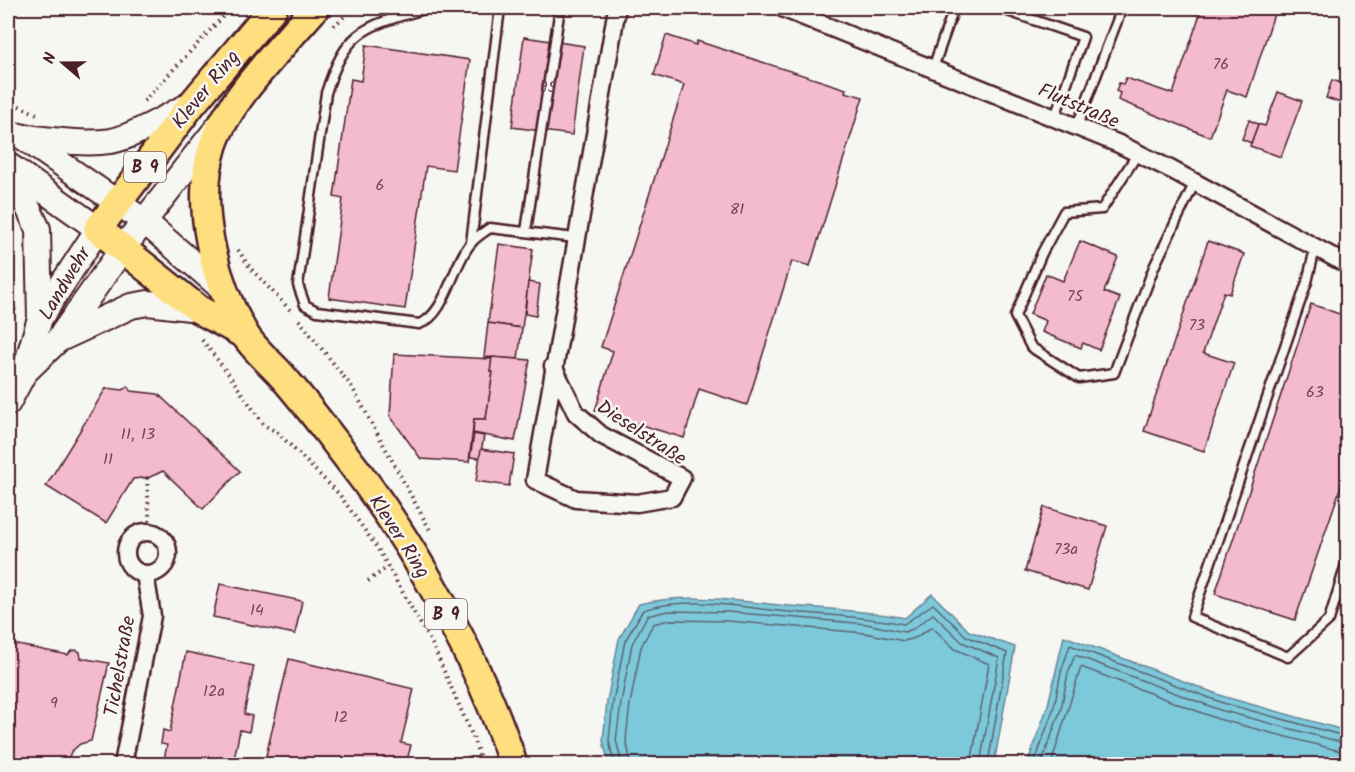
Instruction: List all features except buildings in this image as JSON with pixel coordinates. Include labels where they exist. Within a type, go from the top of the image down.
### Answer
[{"type":"main road","name":"Klever Ring","points":[[245,335],[198,309],[98,230],[192,104],[273,8]]},
{"type":"main road","name":"Klever Ring","points":[[123,248],[315,8]]},
{"type":"main road","points":[[14,135],[62,141],[110,141],[126,136],[192,104]]},
{"type":"main road","name":"Klever Ring","points":[[225,118],[213,146],[208,169],[206,210],[214,255],[226,292],[245,335],[298,394],[360,474],[432,587],[473,668],[513,765]]},
{"type":"main road","points":[[14,135],[118,202]]},
{"type":"main road","points":[[8,166],[98,230]]},
{"type":"main road","points":[[8,166],[38,229],[40,318]]},
{"type":"main road","name":"Klever Ring","points":[[118,202],[144,221],[226,292]]},
{"type":"main road","name":"Landwehr","points":[[8,403],[24,373],[40,318],[98,230]]},
{"type":"main road","name":"Landwehr","points":[[24,373],[58,340],[123,248]]},
{"type":"main road","points":[[58,340],[131,306],[148,303],[198,309]]},
{"type":"street","name":"Dieselstraße","points":[[553,366],[576,413],[601,435],[682,478],[672,497],[637,502],[576,499],[535,480],[553,366],[617,8]]},
{"type":"street","name":"Flutstraße","points":[[782,8],[809,13],[933,68],[1138,153],[1347,265]]},
{"type":"street","points":[[150,532],[162,539],[168,552],[163,567],[145,574],[131,566],[126,555],[130,541],[142,533],[150,532]]},
{"type":"street","name":"Tichelstraße","points":[[123,765],[152,616],[145,574]]},
{"type":"lane","points":[[427,8],[368,26],[353,39],[335,64],[326,93],[298,285],[305,305],[317,311],[419,324],[427,322],[438,308],[471,243],[500,8]]},
{"type":"lane","points":[[526,231],[560,8]]},
{"type":"lane","points":[[933,68],[954,8]]},
{"type":"lane","points":[[999,8],[1083,38],[1055,117]]},
{"type":"lane","points":[[1077,126],[1122,8]]},
{"type":"lane","points":[[1138,153],[1102,209],[1065,212],[1042,253],[1015,316],[1031,346],[1078,378],[1114,374],[1154,267],[1195,182]]},
{"type":"lane","points":[[471,243],[490,228],[576,238]]},
{"type":"lane","points":[[1315,249],[1307,282],[1192,617],[1288,657],[1329,620],[1347,558]]},
{"type":"path","points":[[138,105],[147,99],[231,8]]},
{"type":"path","points":[[329,30],[352,8]]},
{"type":"path","points":[[8,101],[40,115]]},
{"type":"path","points":[[235,241],[251,269],[315,338],[345,379],[385,445]]},
{"type":"path","points":[[8,333],[18,300]]},
{"type":"path","points":[[197,335],[227,372],[264,425],[278,433],[339,494],[388,567],[432,644],[473,737],[482,765]]},
{"type":"path","points":[[147,478],[150,532]]},
{"type":"path","points":[[368,581],[388,567]]},
{"type":"water","points":[[932,594],[969,631],[1015,647],[994,764],[609,764],[603,741],[607,701],[619,639],[639,604],[658,600],[714,599],[905,618]]},
{"type":"water","points":[[1064,636],[1225,697],[1347,731],[1347,764],[1027,764],[1048,705]]}]
